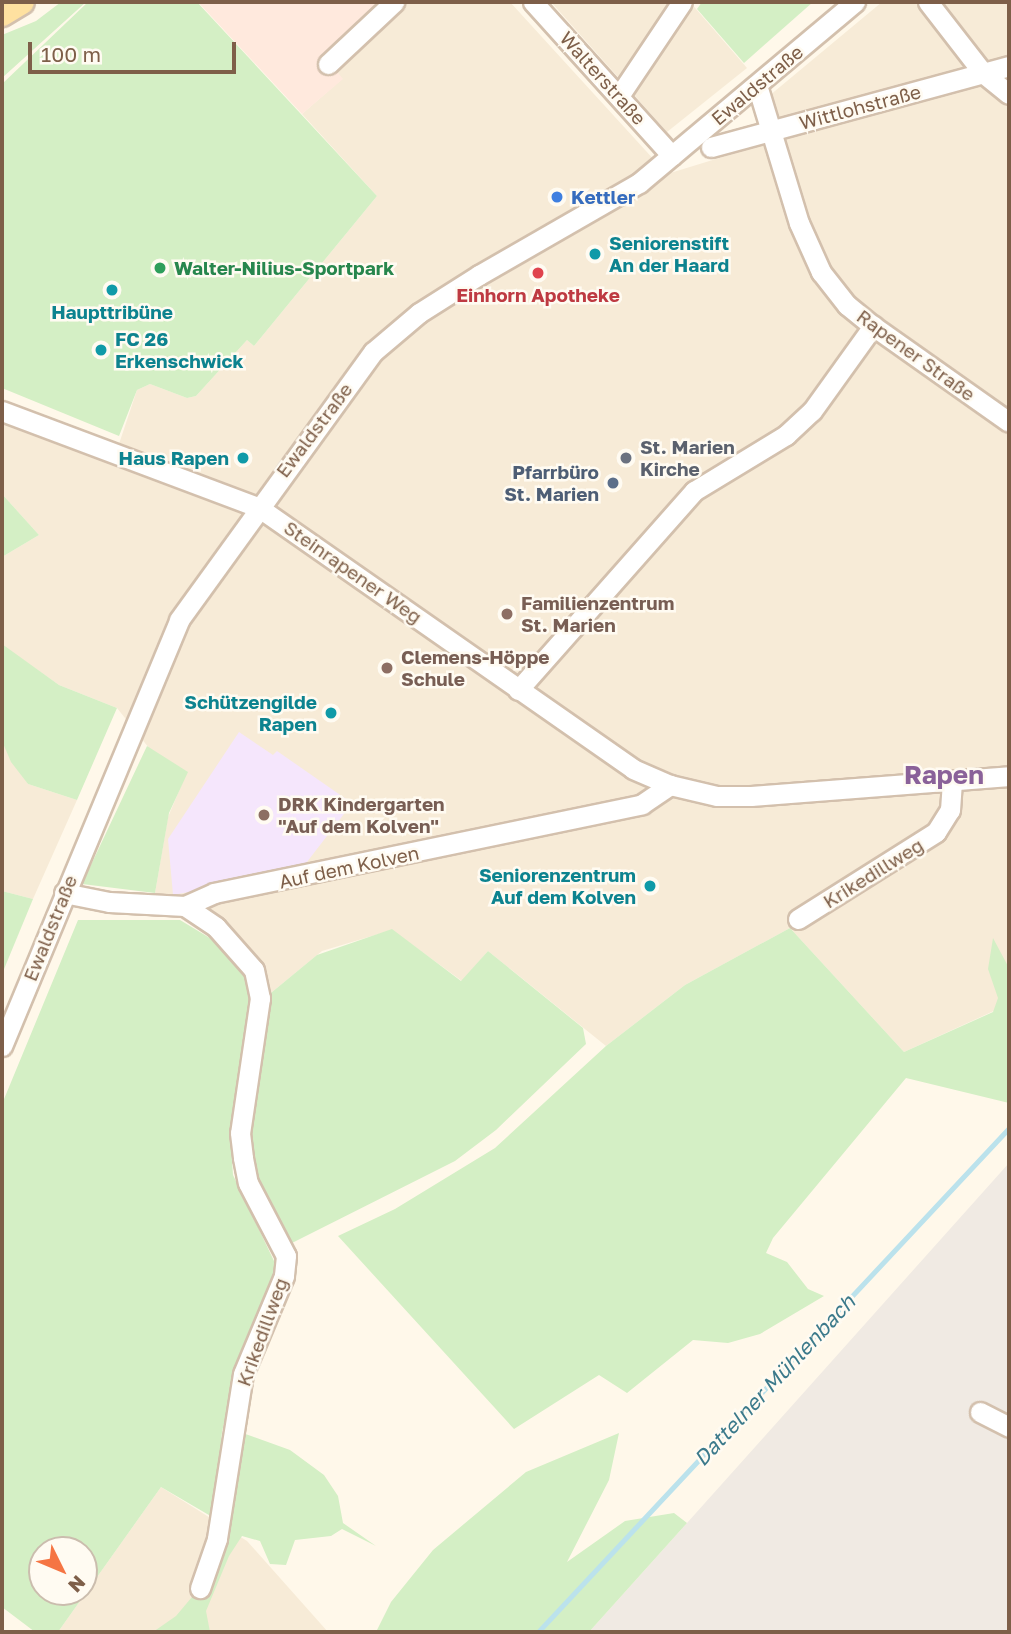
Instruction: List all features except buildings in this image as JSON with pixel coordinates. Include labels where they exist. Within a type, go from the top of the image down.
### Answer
[{"type":"main road","points":[[2,13],[22,2]]},
{"type":"street","points":[[328,64],[394,2]]},
{"type":"street","name":"Walterstraße","points":[[533,2],[672,156]]},
{"type":"street","points":[[619,96],[682,2]]},
{"type":"street","name":"Ewaldstraße","points":[[2,1046],[179,620],[258,507],[373,352],[419,313],[639,183],[855,2]]},
{"type":"street","points":[[928,2],[983,73],[1009,94]]},
{"type":"street","name":"Wittlohstraße","points":[[711,147],[1009,66]]},
{"type":"street","name":"Rapener Straße","points":[[757,86],[799,223],[821,272],[847,305],[873,326],[1009,422]]},
{"type":"street","points":[[518,690],[694,491],[786,435],[812,411],[873,326]]},
{"type":"street","name":"Steinrapener Weg","points":[[2,411],[258,507],[632,769],[670,785],[740,796],[1009,776]]},
{"type":"street","name":"Krikedillweg","points":[[798,919],[936,832],[950,810],[952,782]]},
{"type":"street","name":"Auf dem Kolven","points":[[64,893],[109,902],[185,906],[214,893],[642,804],[670,785]]},
{"type":"street","name":"Krikedillweg","points":[[185,906],[216,927],[254,970],[260,998],[242,1122],[243,1158],[248,1183],[286,1256],[284,1276],[243,1374],[217,1539],[200,1588]]},
{"type":"street","points":[[980,1412],[1009,1427]]},
{"type":"shaded area","points":[[198,2],[379,2],[323,54],[343,79],[302,114]]},
{"type":"shaded area","points":[[407,2],[510,2],[667,174],[781,139],[769,96],[882,2],[1009,2],[1009,1004],[904,1052],[790,928],[685,985],[606,1046],[488,951],[462,981],[392,930],[322,951],[266,997],[201,908],[155,893],[168,817],[187,772],[149,748],[117,708],[59,685],[2,645],[2,557],[39,535],[2,494],[4,420],[113,462],[137,390],[150,384],[187,398],[196,396],[247,340],[254,346],[377,196],[302,114],[342,79],[335,70]]},
{"type":"shaded area","points":[[551,2],[690,2],[747,68],[667,132]]},
{"type":"shaded area","name":"DRK Kindergarten \"Auf dem Kolven\"","points":[[239,732],[273,755],[277,751],[346,799],[340,807],[346,811],[338,822],[332,818],[327,836],[300,871],[173,895],[168,839]]},
{"type":"shaded area","points":[[2,741],[28,784],[77,800],[33,899],[2,891]]},
{"type":"shaded area","points":[[1009,1163],[1009,1632],[589,1632],[687,1523]]},
{"type":"shaded area","points":[[161,1487],[247,1541],[328,1632],[58,1632],[76,1606],[98,1606],[98,1576]]},
{"type":"green space","points":[[61,2],[86,2],[2,78],[2,35],[36,21]]},
{"type":"green space","name":"Walter-Nilius-Sportpark","points":[[88,2],[197,2],[377,196],[254,346],[247,340],[196,396],[187,398],[150,384],[137,390],[119,436],[2,388],[2,84]]},
{"type":"green space","points":[[702,2],[813,2],[744,63],[697,9]]},
{"type":"green space","points":[[2,494],[39,535],[2,557]]},
{"type":"green space","points":[[2,644],[59,685],[117,708],[77,800],[28,784],[11,762],[2,741]]},
{"type":"green space","points":[[147,746],[188,772],[169,813],[155,893],[82,884]]},
{"type":"green space","points":[[2,891],[33,899],[2,974]]},
{"type":"green space","points":[[78,920],[180,920],[233,952],[256,997],[230,1133],[233,1175],[274,1261],[274,1285],[240,1355],[222,1432],[214,1518],[161,1487],[98,1576],[98,1536],[28,1536],[28,1606],[76,1606],[58,1632],[35,1632],[2,1607],[2,1104]]},
{"type":"green space","points":[[790,928],[904,1052],[993,1012],[998,998],[988,969],[993,938],[1009,968],[1009,1103],[906,1078],[773,1238],[766,1253],[787,1262],[808,1289],[824,1296],[760,1334],[728,1343],[693,1340],[627,1393],[599,1375],[514,1429],[338,1236],[395,1209],[495,1148],[606,1046],[685,985]]},
{"type":"green space","points":[[392,929],[461,981],[488,951],[583,1028],[586,1044],[496,1130],[455,1161],[288,1245],[252,1176],[244,1149],[266,997],[317,955]]},
{"type":"green space","points":[[237,1431],[290,1450],[324,1475],[338,1496],[343,1523],[376,1546],[342,1529],[331,1536],[295,1540],[286,1565],[270,1564],[260,1541],[242,1536],[229,1556],[206,1611],[210,1632],[153,1632],[176,1616],[213,1572]]},
{"type":"green space","points":[[619,1433],[609,1480],[567,1562],[625,1521],[674,1513],[687,1523],[589,1632],[376,1632],[391,1602],[433,1550],[526,1472]]},
{"type":"waterway","name":"Dattelner Mühlenbach","points":[[538,1632],[1009,1128]]},
{"type":"place","name":"Kettler","points":[[557,197]]},
{"type":"place","name":"Seniorenstift An der Haard","points":[[595,254]]},
{"type":"place","name":"Walter-Nilius-Sportpark","points":[[160,268]]},
{"type":"place","name":"Einhorn Apotheke","points":[[538,273]]},
{"type":"place","name":"Haupttribüne","points":[[112,290]]},
{"type":"place","name":"FC 26 Erkenschwick","points":[[101,350]]},
{"type":"place","name":"Haus Rapen","points":[[243,458]]},
{"type":"place","name":"St. Marien Kirche","points":[[626,458]]},
{"type":"place","name":"Pfarrbüro St. Marien","points":[[613,483]]},
{"type":"place","name":"Familienzentrum St. Marien","points":[[507,614]]},
{"type":"place","name":"Clemens-Höppe Schule","points":[[387,668]]},
{"type":"place","name":"Schützengilde Rapen","points":[[331,713]]},
{"type":"place","name":"DRK Kindergarten \"Auf dem Kolven\"","points":[[264,815]]},
{"type":"place","name":"Seniorenzentrum Auf dem Kolven","points":[[650,886]]},
{"type":"district","name":"Rapen","points":[[944,775]]}]
